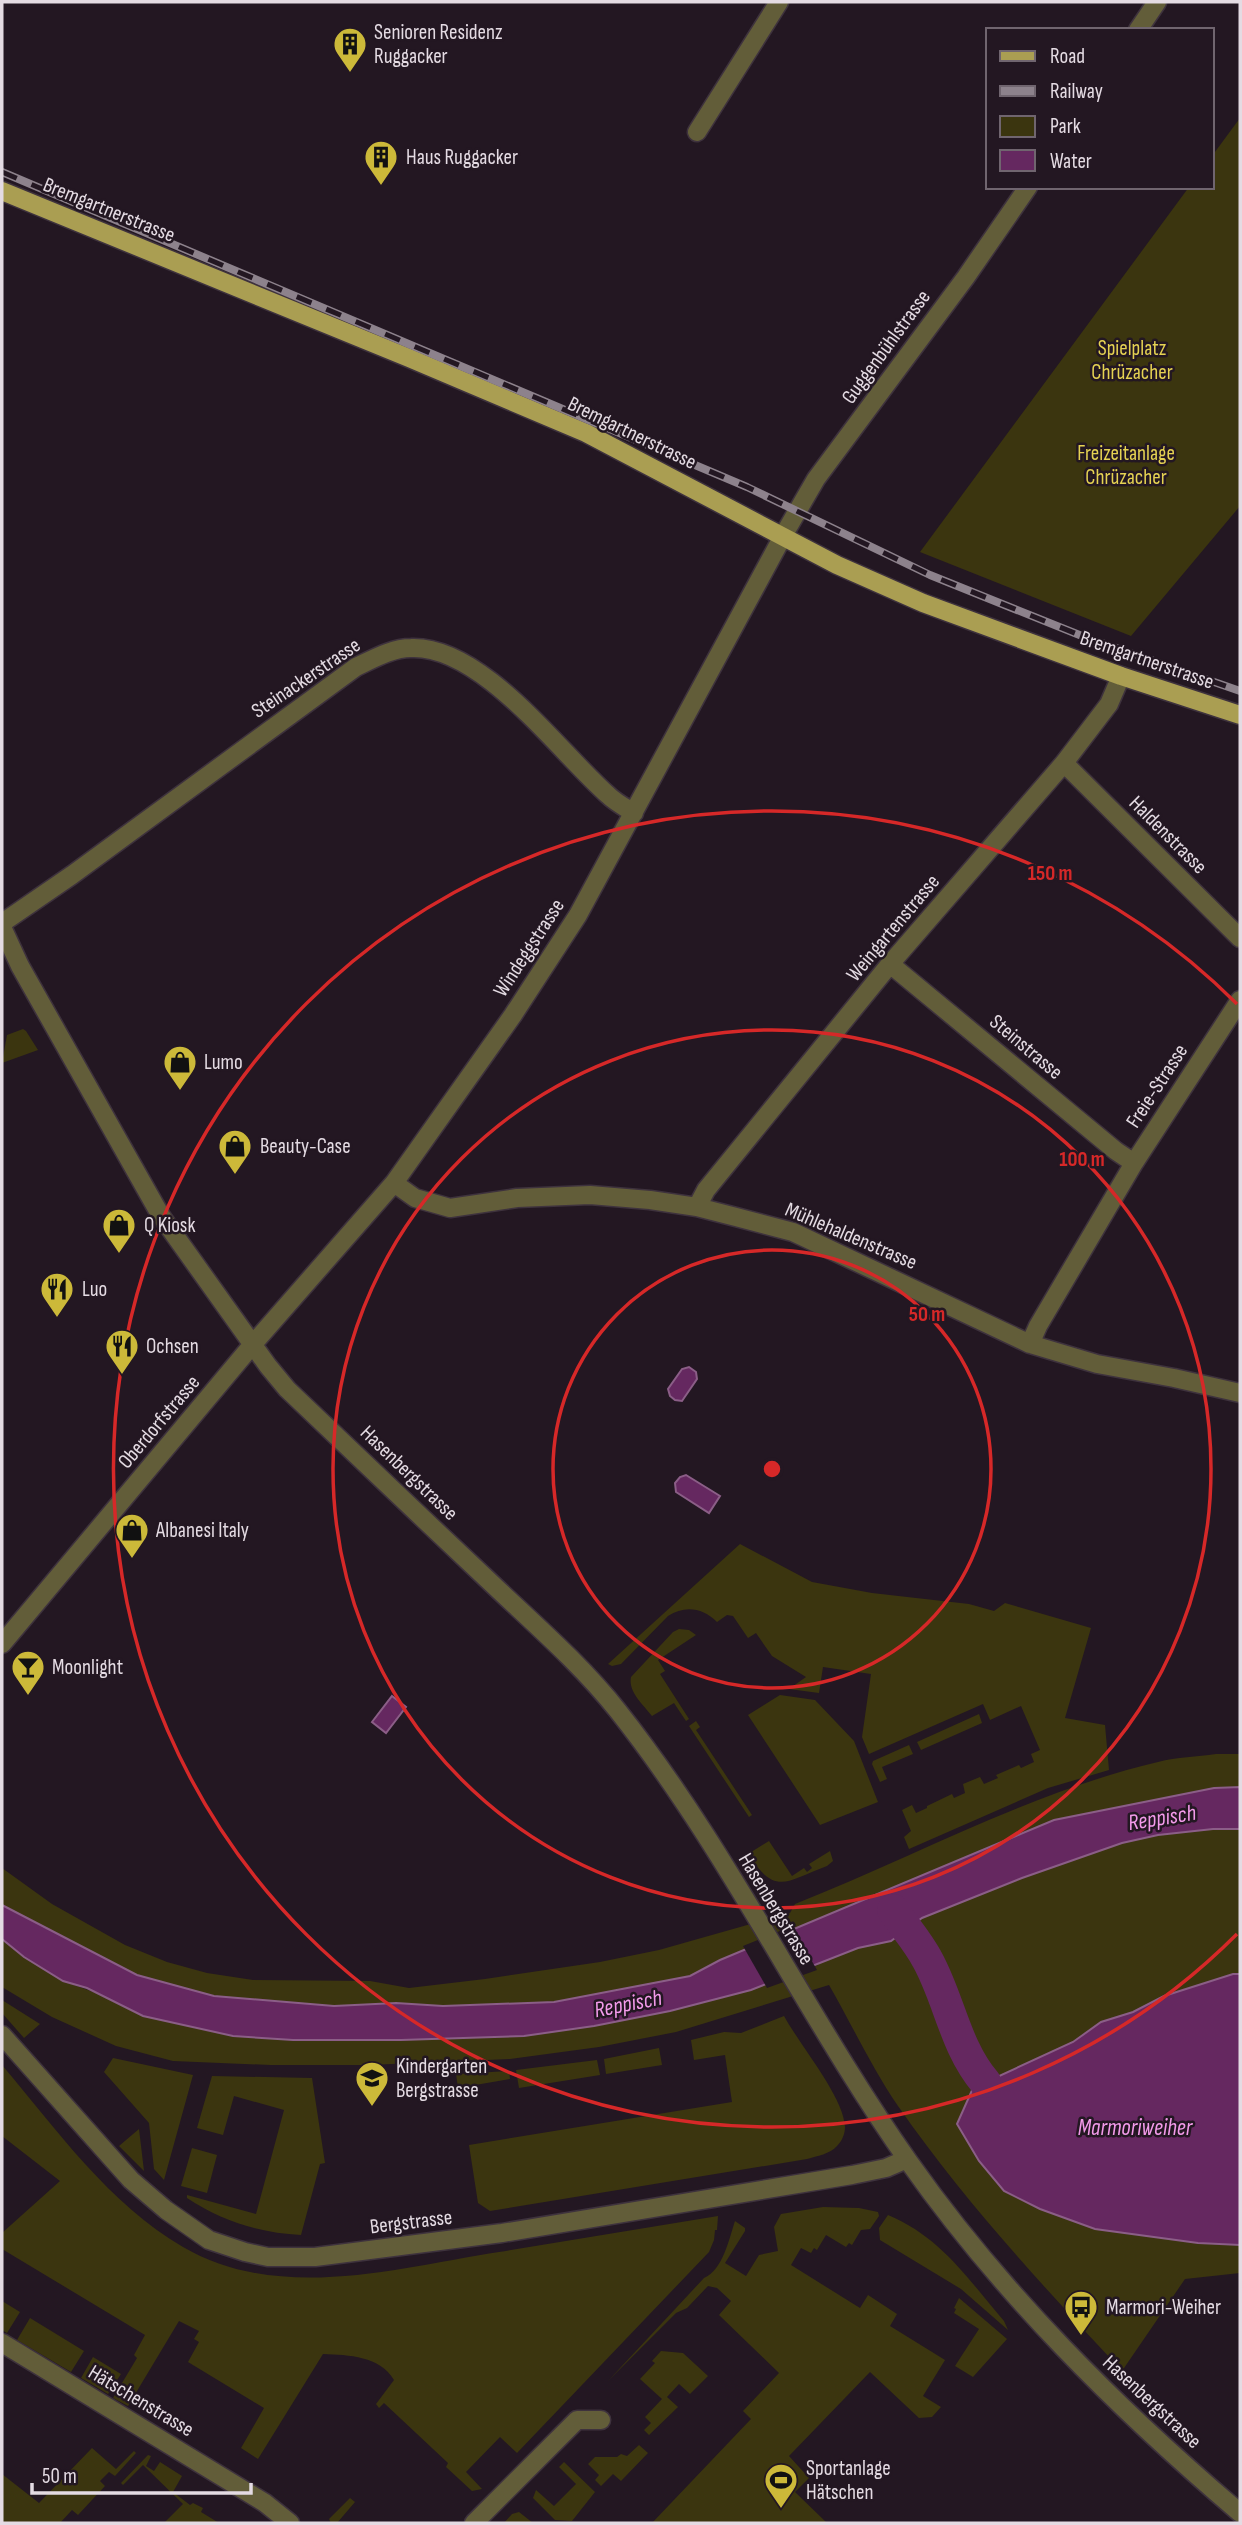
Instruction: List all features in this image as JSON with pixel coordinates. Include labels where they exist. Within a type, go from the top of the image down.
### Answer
[{"type":"main road","name":"Bremgartnerstrasse","points":[[2,191],[586,433],[837,565],[923,603],[1121,676],[1240,715]]},
{"type":"street","points":[[697,132],[779,2]]},
{"type":"street","points":[[1139,28],[1157,2]]},
{"type":"street","name":"Guggenbühlstrasse","points":[[783,536],[816,478],[966,276],[1027,189]]},
{"type":"street","name":"Windeggstrasse","points":[[253,1344],[394,1183],[535,982],[578,915],[783,536]]},
{"type":"street","name":"Steinackerstrasse","points":[[2,925],[356,667],[381,655],[411,648],[440,653],[469,666],[509,694],[609,797],[634,813]]},
{"type":"street","name":"Weingartenstrasse","points":[[697,1207],[706,1189],[890,964],[1064,763],[1109,704],[1121,676]]},
{"type":"street","name":"Haldenstrasse","points":[[1064,763],[1240,938]]},
{"type":"street","points":[[2,925],[20,966],[161,1216],[253,1344]]},
{"type":"street","name":"Steinstrasse","points":[[890,964],[1134,1163]]},
{"type":"street","name":"Freie-Strasse","points":[[1030,1343],[1134,1163],[1240,1000]]},
{"type":"street","name":"Mühlehaldenstrasse","points":[[394,1183],[415,1198],[450,1208],[517,1198],[590,1195],[697,1207],[793,1232],[1030,1343],[1097,1364],[1240,1393]]},
{"type":"street","name":"Oberdorfstrasse","points":[[2,1644],[253,1344]]},
{"type":"street","name":"Hasenbergstrasse","points":[[253,1344],[287,1389],[568,1656],[616,1709],[664,1773],[729,1872],[810,2010],[907,2159],[952,2221],[1060,2346],[1240,2513]]},
{"type":"street","name":"Bergstrasse","points":[[2,2035],[131,2180],[166,2210],[209,2240],[245,2252],[268,2256],[315,2257],[502,2233],[825,2180],[886,2168],[907,2159]]},
{"type":"street","name":"Hätschenstrasse","points":[[2,2343],[265,2503],[290,2523]]},
{"type":"street","points":[[474,2523],[577,2420],[601,2420]]},
{"type":"green space","name":"Freizeitanlage Chrüzacher","points":[[1240,118],[1240,506],[1131,636],[920,552],[1188,189],[1214,189],[1214,153]]},
{"type":"green space","points":[[23,1029],[38,1050],[2,1063],[7,1035]]},
{"type":"green space","points":[[740,1544],[812,1582],[872,1593],[969,1604],[994,1611],[1005,1603],[1091,1628],[1065,1718],[1105,1725],[1109,1770],[1048,1788],[909,1849],[904,1837],[911,1831],[902,1810],[912,1805],[916,1813],[952,1794],[954,1798],[965,1793],[963,1784],[980,1777],[984,1784],[998,1778],[996,1775],[1034,1762],[1031,1754],[1040,1750],[1021,1706],[990,1720],[983,1704],[869,1754],[862,1737],[871,1674],[823,1667],[819,1693],[789,1689],[806,1677],[772,1656],[756,1633],[748,1638],[733,1616],[727,1615],[717,1622],[700,1611],[681,1610],[668,1616],[621,1664],[608,1664]]},
{"type":"green space","points":[[679,1629],[689,1630],[696,1635],[658,1660],[665,1671],[660,1674],[689,1719],[686,1721],[674,1703],[652,1716],[637,1698],[631,1682],[631,1677],[673,1632]]},
{"type":"green space","points":[[780,1695],[815,1700],[854,1741],[878,1802],[820,1825],[748,1715]]},
{"type":"green space","points":[[979,1714],[982,1723],[921,1750],[917,1742]]},
{"type":"green space","points":[[696,1721],[700,1727],[696,1730],[752,1815],[749,1817],[689,1726]]},
{"type":"green space","points":[[909,1745],[913,1754],[882,1767],[887,1779],[880,1782],[873,1761]]},
{"type":"green space","points":[[1216,1754],[1240,1754],[1240,2273],[1185,2279],[1122,2371],[1005,2242],[923,2141],[879,2077],[829,1985],[676,2032],[599,2047],[510,2059],[368,2065],[173,2061],[116,2046],[52,2017],[2,1987],[2,1939],[24,1957],[63,1981],[190,2027],[233,2036],[293,2040],[401,2040],[523,2036],[594,2026],[670,2011],[751,1990],[818,1965],[720,1960],[690,1976],[554,2002],[334,2006],[214,1996],[137,1975],[2,1905],[2,1868],[52,1904],[125,1945],[167,1962],[207,1973],[253,1980],[370,1981],[409,1988],[600,1962],[659,1950],[790,1913],[795,1904],[1019,1807],[1111,1775],[1158,1762]]},
{"type":"green space","points":[[769,1841],[792,1876],[804,1868],[807,1872],[812,1868],[809,1864],[830,1851],[833,1861],[791,1880],[774,1881],[766,1876],[748,1854]]},
{"type":"green space","points":[[2,2000],[40,2024],[24,2038],[2,2013]]},
{"type":"green space","points":[[784,2016],[829,2086],[843,2115],[844,2135],[831,2151],[807,2159],[490,2211],[478,2203],[469,2145],[732,2102],[725,2055],[694,2060],[691,2040],[724,2032],[741,2033]]},
{"type":"green space","points":[[659,2048],[662,2065],[606,2074],[604,2059]]},
{"type":"green space","points":[[113,2058],[193,2075],[164,2180],[154,2169],[149,2123],[104,2072]]},
{"type":"green space","points":[[597,2060],[600,2075],[519,2088],[516,2070]]},
{"type":"green space","points":[[2,2065],[85,2164],[131,2210],[183,2247],[220,2264],[259,2274],[298,2277],[380,2272],[718,2216],[717,2230],[709,2252],[517,2453],[500,2437],[466,2472],[482,2489],[472,2491],[446,2467],[448,2463],[384,2403],[379,2408],[376,2404],[394,2380],[381,2366],[353,2356],[323,2354],[258,2459],[241,2448],[264,2408],[188,2362],[199,2342],[194,2339],[199,2331],[179,2321],[128,2406],[113,2398],[137,2358],[134,2355],[145,2335],[2,2249],[2,2233],[60,2181],[2,2136]]},
{"type":"green space","points":[[509,2071],[510,2079],[458,2088],[456,2074]]},
{"type":"green space","points":[[212,2076],[312,2078],[325,2163],[320,2164],[301,2235],[270,2232],[241,2224],[187,2198],[187,2195],[256,2214],[284,2110],[234,2096],[223,2135],[197,2128]]},
{"type":"green space","points":[[139,2129],[144,2171],[119,2146]]},
{"type":"green space","points":[[192,2148],[217,2155],[207,2193],[181,2186]]},
{"type":"green space","points":[[823,2207],[859,2208],[878,2212],[879,2216],[870,2229],[861,2230],[852,2245],[849,2243],[846,2247],[826,2235],[817,2250],[814,2248],[811,2253],[801,2248],[791,2265],[860,2308],[868,2295],[897,2314],[890,2326],[945,2360],[923,2396],[941,2407],[932,2417],[919,2418],[870,2372],[789,2456],[809,2478],[795,2492],[827,2523],[652,2523],[751,2419],[743,2411],[779,2373],[719,2315],[731,2301],[717,2288],[708,2286],[687,2308],[676,2313],[608,2381],[716,2268],[735,2221],[745,2228],[745,2231],[725,2263],[746,2276],[759,2255],[778,2251],[774,2227],[781,2214]]},
{"type":"green space","points":[[888,2215],[907,2224],[939,2247],[1004,2321],[1008,2330],[961,2289],[880,2240],[879,2228]]},
{"type":"green space","points":[[959,2298],[1007,2339],[973,2377],[955,2366],[979,2329],[954,2313]]},
{"type":"green space","points":[[2,2301],[20,2312],[7,2333],[2,2330]]},
{"type":"green space","points":[[30,2318],[84,2351],[71,2372],[17,2340]]},
{"type":"green space","points":[[661,2351],[683,2353],[708,2376],[690,2394],[679,2384],[667,2397],[678,2407],[649,2435],[644,2430],[651,2423],[645,2417],[662,2399],[640,2379],[655,2363],[652,2361]]},
{"type":"green space","points":[[93,2357],[121,2374],[108,2394],[81,2378]]},
{"type":"green space","points":[[639,2445],[648,2453],[621,2481],[613,2474],[601,2486],[595,2480],[599,2475],[588,2464],[595,2457],[617,2457],[621,2454],[627,2456]]},
{"type":"green space","points":[[92,2448],[116,2469],[134,2451],[136,2453],[115,2476],[109,2472],[100,2481],[105,2486],[78,2515],[72,2510],[60,2523],[2,2523],[2,2474],[39,2503]]},
{"type":"green space","points":[[148,2455],[151,2456],[146,2466],[154,2471],[160,2462],[182,2476],[173,2492],[190,2505],[193,2503],[203,2508],[201,2512],[219,2523],[164,2523],[183,2504],[143,2465],[123,2485],[121,2483]]},
{"type":"green space","points":[[564,2462],[595,2492],[572,2521],[555,2520],[533,2498],[536,2490],[554,2506],[576,2484],[559,2467]]},
{"type":"green space","points":[[350,2498],[355,2502],[337,2523],[331,2523],[329,2519]]},
{"type":"green space","points":[[519,2512],[533,2523],[504,2523],[512,2514]]},
{"type":"water","points":[[689,1367],[696,1372],[697,1379],[682,1401],[675,1400],[668,1389],[682,1369]]},
{"type":"water","points":[[686,1475],[720,1496],[709,1513],[676,1492],[675,1483]]},
{"type":"water","points":[[392,1696],[406,1707],[386,1733],[372,1722]]},
{"type":"water","name":"Reppisch","points":[[1240,1787],[1240,1829],[1158,1835],[1122,1843],[1022,1878],[922,1918],[891,1941],[858,1948],[751,1990],[670,2011],[524,2036],[293,2040],[233,2036],[143,2016],[87,1988],[63,1981],[24,1957],[2,1939],[2,1905],[137,1975],[214,1996],[334,2006],[554,2002],[690,1976],[720,1960],[1054,1820],[1214,1788]]},
{"type":"water","name":"Marmoriweiher","points":[[1240,1974],[1240,2245],[1198,2243],[1095,2229],[1040,2209],[1004,2191],[979,2161],[957,2124],[973,2088],[1073,2042],[1101,2022],[1133,2012],[1164,1996]]},
{"type":"pier","points":[[792,1926],[817,1970],[767,1988],[743,1946]]},
{"type":"waterway","points":[[893,1910],[927,1959],[966,2054],[985,2082]]},
{"type":"railway","points":[[2,172],[747,487],[930,575],[1082,636],[1240,691]]},
{"type":"place","name":"Senioren Residenz Ruggacker","points":[[350,74]]},
{"type":"place","name":"Haus Ruggacker","points":[[381,187]]},
{"type":"place","name":"Lumo","points":[[180,1092]]},
{"type":"place","name":"Beauty-Case","points":[[235,1176]]},
{"type":"place","name":"Q Kiosk","points":[[119,1255]]},
{"type":"place","name":"Luo","points":[[57,1319]]},
{"type":"place","name":"Ochsen","points":[[122,1376]]},
{"type":"place","name":"Albanesi Italy","points":[[132,1560]]},
{"type":"place","name":"Moonlight","points":[[28,1697]]},
{"type":"place","name":"Kindergarten Bergstrasse","points":[[372,2108]]},
{"type":"place","name":"Marmori-Weiher","points":[[1081,2337]]},
{"type":"place","name":"Sportanlage Hätschen","points":[[781,2510]]},
{"type":"park label","name":"Spielplatz Chrüzacher","points":[[1132,360]]}]
